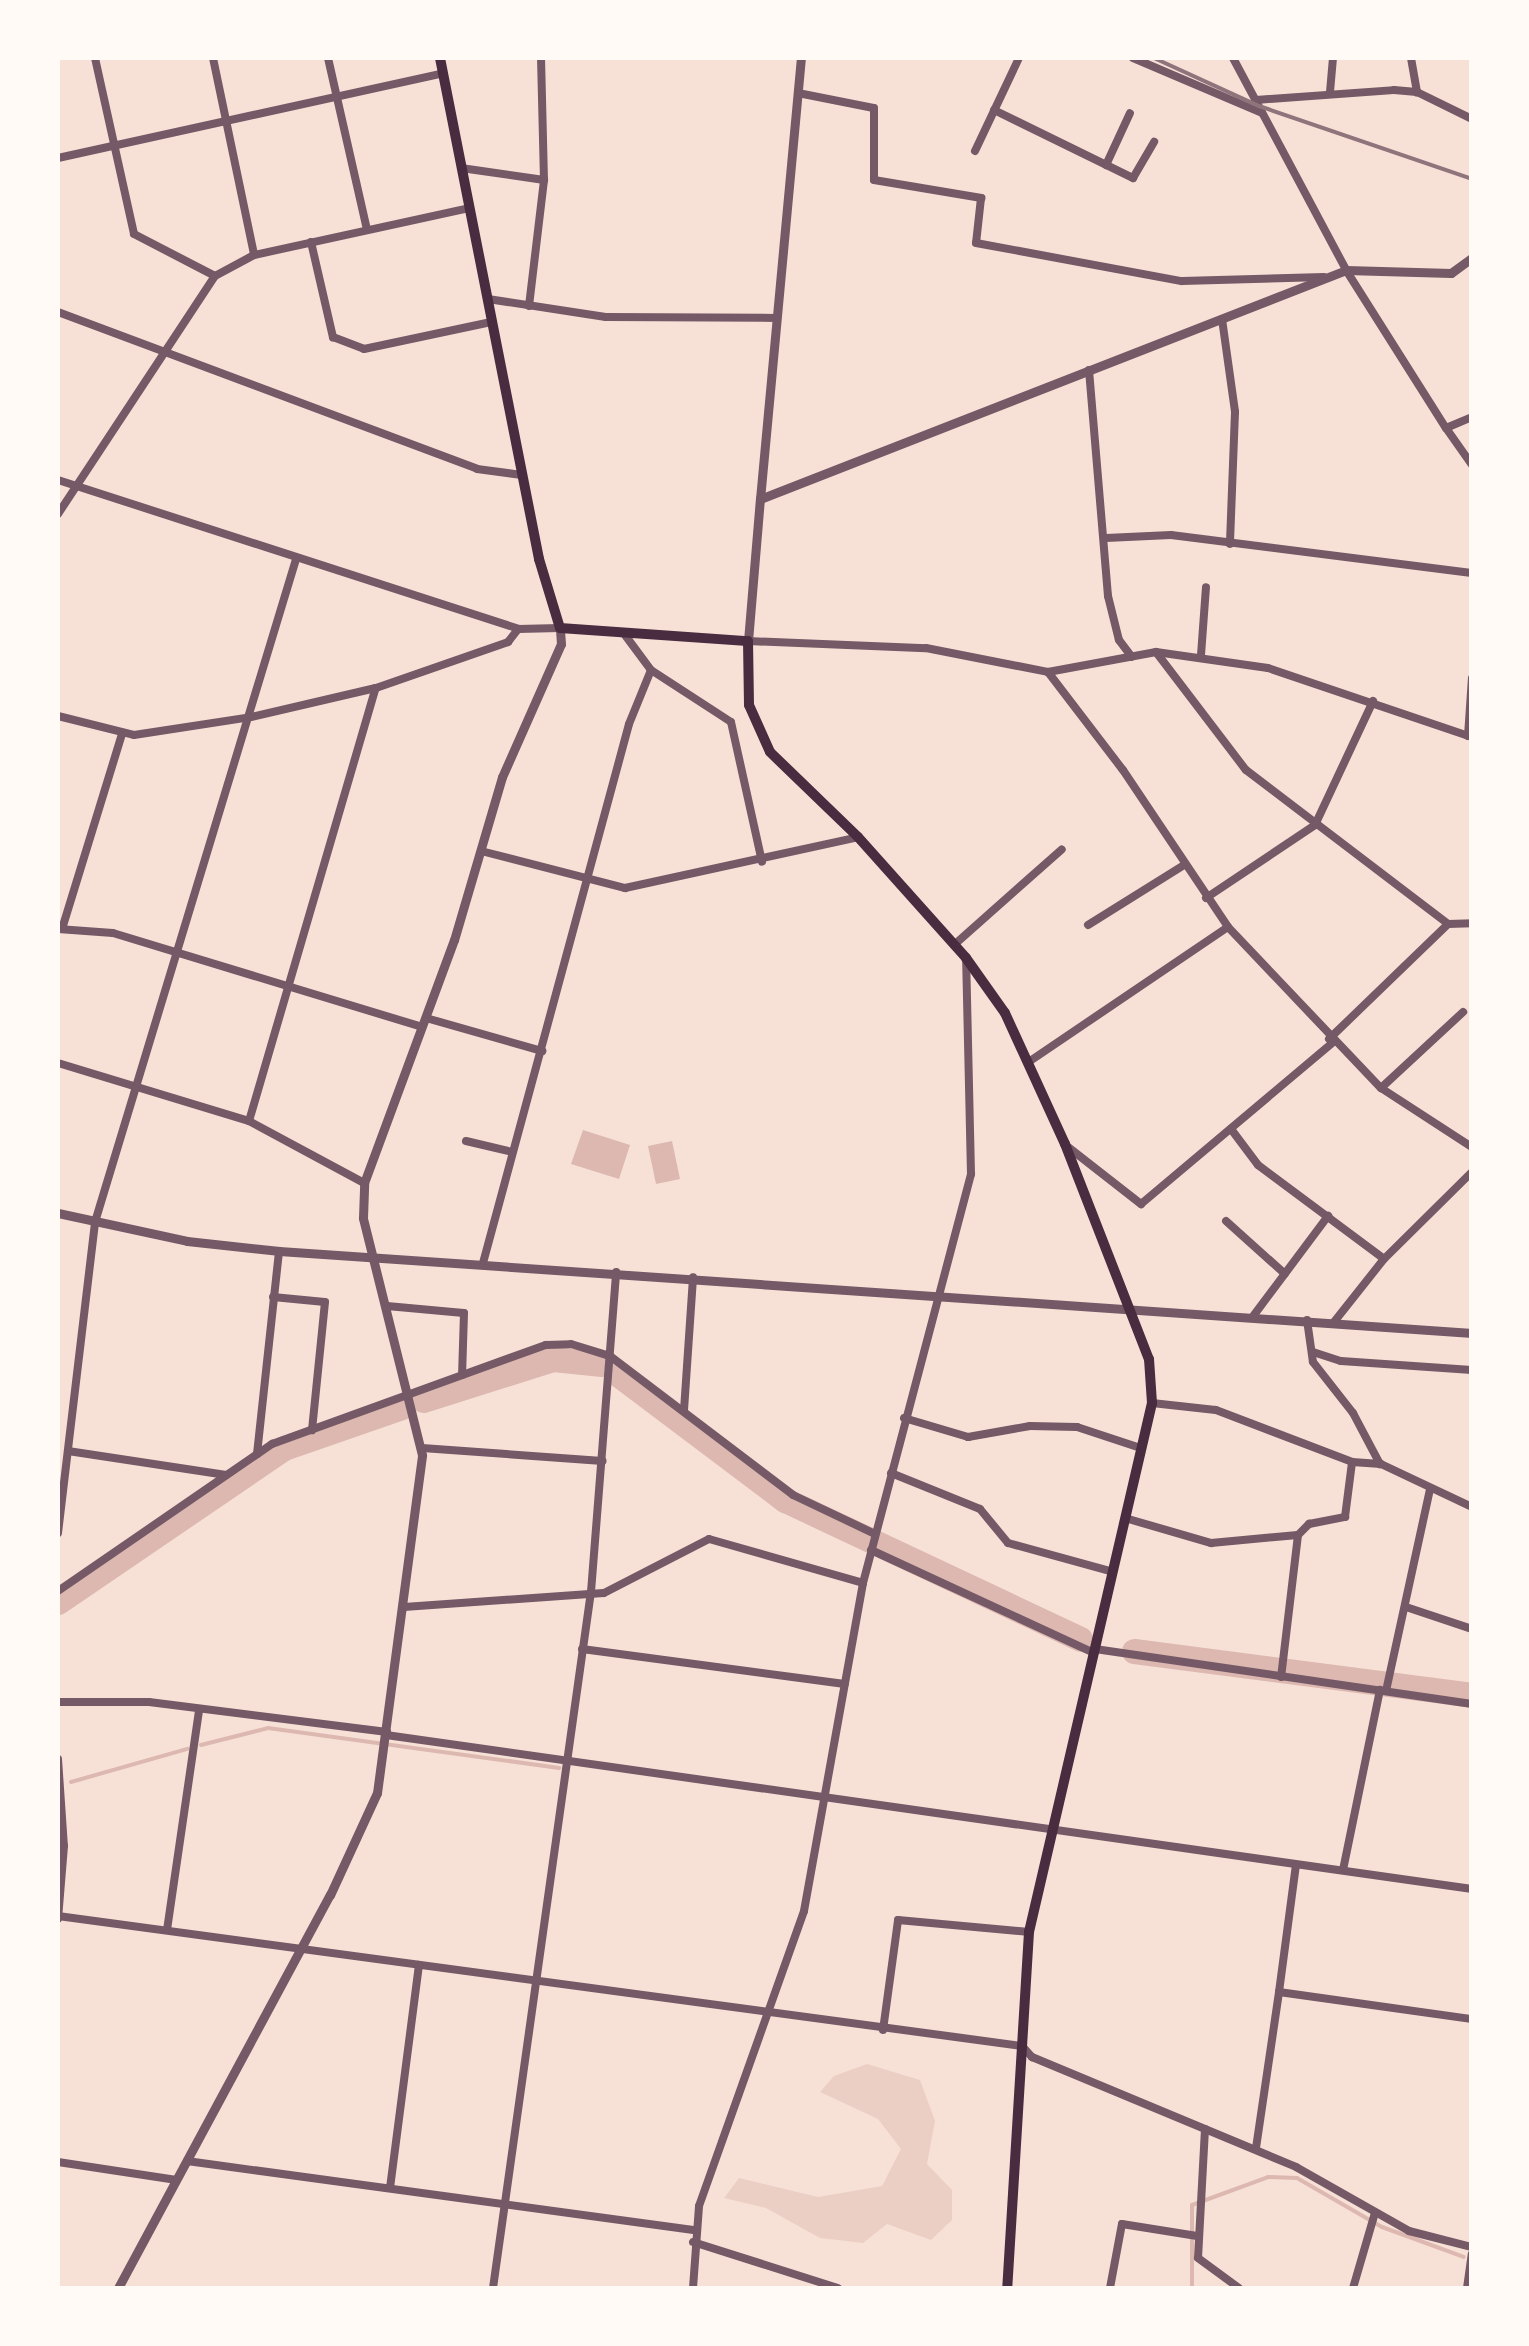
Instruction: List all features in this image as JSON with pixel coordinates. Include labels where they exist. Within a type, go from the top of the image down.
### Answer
[{"type":"main road","points":[[440,58],[522,474],[560,628],[748,641],[748,693],[760,736],[785,770],[858,837],[966,958],[1030,1061],[1149,1359],[1152,1403],[1029,1932],[1008,2288]]},
{"type":"street","points":[[95,58],[134,234],[215,276]]},
{"type":"street","points":[[213,58],[254,256]]},
{"type":"street","points":[[328,58],[366,230]]},
{"type":"street","points":[[529,306],[544,180],[540,58]]},
{"type":"street","points":[[801,58],[748,641],[926,648],[1048,672],[1156,652],[1201,654],[1374,701],[1470,736],[1472,678]]},
{"type":"street","points":[[974,151],[1018,58]]},
{"type":"street","points":[[1133,58],[1262,113]]},
{"type":"street","points":[[1233,58],[1346,270],[1472,465]]},
{"type":"street","points":[[1330,92],[1333,58]]},
{"type":"street","points":[[1411,58],[1418,92]]},
{"type":"street","points":[[58,158],[443,73]]},
{"type":"street","points":[[1256,100],[1330,92],[1418,92],[1472,118]]},
{"type":"street","points":[[798,93],[874,108],[874,180],[981,198],[976,243],[1182,281],[1329,278]]},
{"type":"street","points":[[994,110],[1136,177],[1154,142]]},
{"type":"street","points":[[1106,165],[1130,114]]},
{"type":"street","points":[[461,168],[544,180]]},
{"type":"street","points":[[58,514],[215,276],[254,256],[469,208]]},
{"type":"street","points":[[311,242],[333,337],[364,349],[491,322]]},
{"type":"street","points":[[760,499],[1346,270],[1451,273],[1471,259]]},
{"type":"street","points":[[488,299],[606,317],[776,318]]},
{"type":"street","points":[[58,312],[477,469],[522,474]]},
{"type":"street","points":[[1222,319],[1235,412],[1230,544]]},
{"type":"street","points":[[1088,370],[1106,538],[1108,596],[1120,640],[1132,657]]},
{"type":"street","points":[[1446,428],[1472,417]]},
{"type":"street","points":[[58,480],[296,560],[518,628],[560,628],[561,644],[516,741],[424,1022],[364,1183],[372,1255],[412,1393],[422,1448],[386,1738],[370,1816],[118,2288]]},
{"type":"street","points":[[1106,538],[1171,535],[1472,572]]},
{"type":"street","points":[[58,1533],[96,1222],[251,718],[274,615],[296,560]]},
{"type":"street","points":[[1201,654],[1206,587]]},
{"type":"street","points":[[58,716],[122,734],[164,734],[251,718],[376,688],[508,642],[518,628]]},
{"type":"street","points":[[625,635],[651,670],[731,722],[762,862]]},
{"type":"street","points":[[1156,652],[1246,770],[1448,924],[1472,923]]},
{"type":"street","points":[[483,1262],[629,724],[651,670]]},
{"type":"street","points":[[1048,672],[1138,792],[1228,927],[1330,1040],[1381,1088],[1472,1147]]},
{"type":"street","points":[[248,1120],[376,688]]},
{"type":"street","points":[[1206,898],[1315,825],[1374,701]]},
{"type":"street","points":[[122,734],[60,929],[113,934],[288,985],[542,1051]]},
{"type":"street","points":[[482,851],[625,888],[762,862],[858,837]]},
{"type":"street","points":[[954,945],[1062,849]]},
{"type":"street","points":[[1088,925],[1184,865]]},
{"type":"street","points":[[1065,1144],[1137,1205],[1231,1129],[1330,1040],[1448,924]]},
{"type":"street","points":[[1030,1061],[1228,927]]},
{"type":"street","points":[[693,2288],[693,2230],[804,1911],[863,1583],[971,1169],[966,958]]},
{"type":"street","points":[[1381,1088],[1463,1012]]},
{"type":"street","points":[[58,1063],[248,1120],[364,1183]]},
{"type":"street","points":[[1231,1129],[1258,1165],[1384,1260]]},
{"type":"street","points":[[466,1140],[512,1152]]},
{"type":"street","points":[[1334,1322],[1384,1260],[1472,1172]]},
{"type":"street","points":[[58,1213],[279,1251],[483,1262],[1472,1333]]},
{"type":"street","points":[[1254,1316],[1328,1216]]},
{"type":"street","points":[[1226,1221],[1285,1274]]},
{"type":"street","points":[[257,1454],[279,1251]]},
{"type":"street","points":[[493,2288],[591,1592],[616,1272]]},
{"type":"street","points":[[684,1410],[693,1277]]},
{"type":"street","points":[[273,1296],[325,1302],[312,1430]]},
{"type":"street","points":[[387,1306],[464,1312],[462,1375]]},
{"type":"street","points":[[1307,1320],[1313,1352],[1325,1383],[1353,1413],[1381,1464]]},
{"type":"street","points":[[58,1591],[257,1454],[462,1375],[546,1346],[571,1344],[610,1356],[793,1494],[873,1542],[1095,1651],[1282,1673],[1472,1704]]},
{"type":"street","points":[[1313,1352],[1341,1361],[1472,1370]]},
{"type":"street","points":[[1152,1403],[1216,1410],[1352,1462],[1381,1464],[1430,1490],[1472,1506]]},
{"type":"street","points":[[904,1418],[968,1437],[1030,1426],[1076,1427],[1141,1448]]},
{"type":"street","points":[[422,1448],[602,1461]]},
{"type":"street","points":[[68,1451],[226,1475]]},
{"type":"street","points":[[1282,1673],[1298,1535],[1309,1524],[1345,1517],[1352,1462]]},
{"type":"street","points":[[891,1472],[980,1510],[1008,1544],[1113,1572]]},
{"type":"street","points":[[1344,1870],[1430,1490]]},
{"type":"street","points":[[1125,1518],[1211,1543],[1298,1535]]},
{"type":"street","points":[[404,1607],[591,1592],[621,1586],[709,1540],[863,1583]]},
{"type":"street","points":[[1406,1607],[1472,1629]]},
{"type":"street","points":[[582,1649],[845,1684]]},
{"type":"street","points":[[58,1702],[148,1702],[1472,1889]]},
{"type":"street","points":[[167,1930],[199,1710]]},
{"type":"street","points":[[58,1759],[64,1846],[58,1917],[1022,2046],[1032,2057],[1256,2148],[1373,2218],[1472,2250],[1467,2288]]},
{"type":"street","points":[[1256,2148],[1296,1865]]},
{"type":"street","points":[[883,2030],[898,1920],[1029,1932]]},
{"type":"street","points":[[390,2188],[419,1965]]},
{"type":"street","points":[[1279,1992],[1472,2019]]},
{"type":"street","points":[[1206,2130],[1200,2200],[1192,2236],[1198,2258],[1240,2288]]},
{"type":"street","points":[[187,2160],[693,2230]]},
{"type":"street","points":[[58,2162],[177,2180]]},
{"type":"street","points":[[1352,2288],[1373,2218]]},
{"type":"street","points":[[1110,2288],[1122,2224],[1192,2236]]},
{"type":"street","points":[[693,2242],[838,2288]]},
{"type":"shaded area","points":[[583,1130],[630,1145],[619,1179],[571,1164]]},
{"type":"shaded area","points":[[672,1141],[680,1179],[656,1184],[648,1146]]},
{"type":"shaded area","points":[[867,2064],[920,2080],[935,2121],[927,2164],[952,2190],[952,2220],[931,2240],[887,2224],[863,2243],[820,2238],[766,2208],[724,2198],[739,2178],[818,2197],[882,2186],[901,2149],[878,2119],[820,2092],[834,2076]]},
{"type":"waterway","points":[[423,1400],[553,1359],[602,1364]]},
{"type":"waterway","points":[[619,1375],[785,1500],[1080,1639]]},
{"type":"waterway","points":[[58,1602],[284,1448],[402,1407]]},
{"type":"waterway","points":[[1134,1651],[1472,1695]]},
{"type":"waterway","points":[[201,1745],[268,1728],[559,1768]]},
{"type":"waterway","points":[[71,1782],[187,1749]]},
{"type":"waterway","points":[[1192,2288],[1192,2205],[1268,2177],[1297,2178],[1382,2227],[1464,2257]]},
{"type":"railway","points":[[1154,58],[1259,106],[1472,179]]}]
